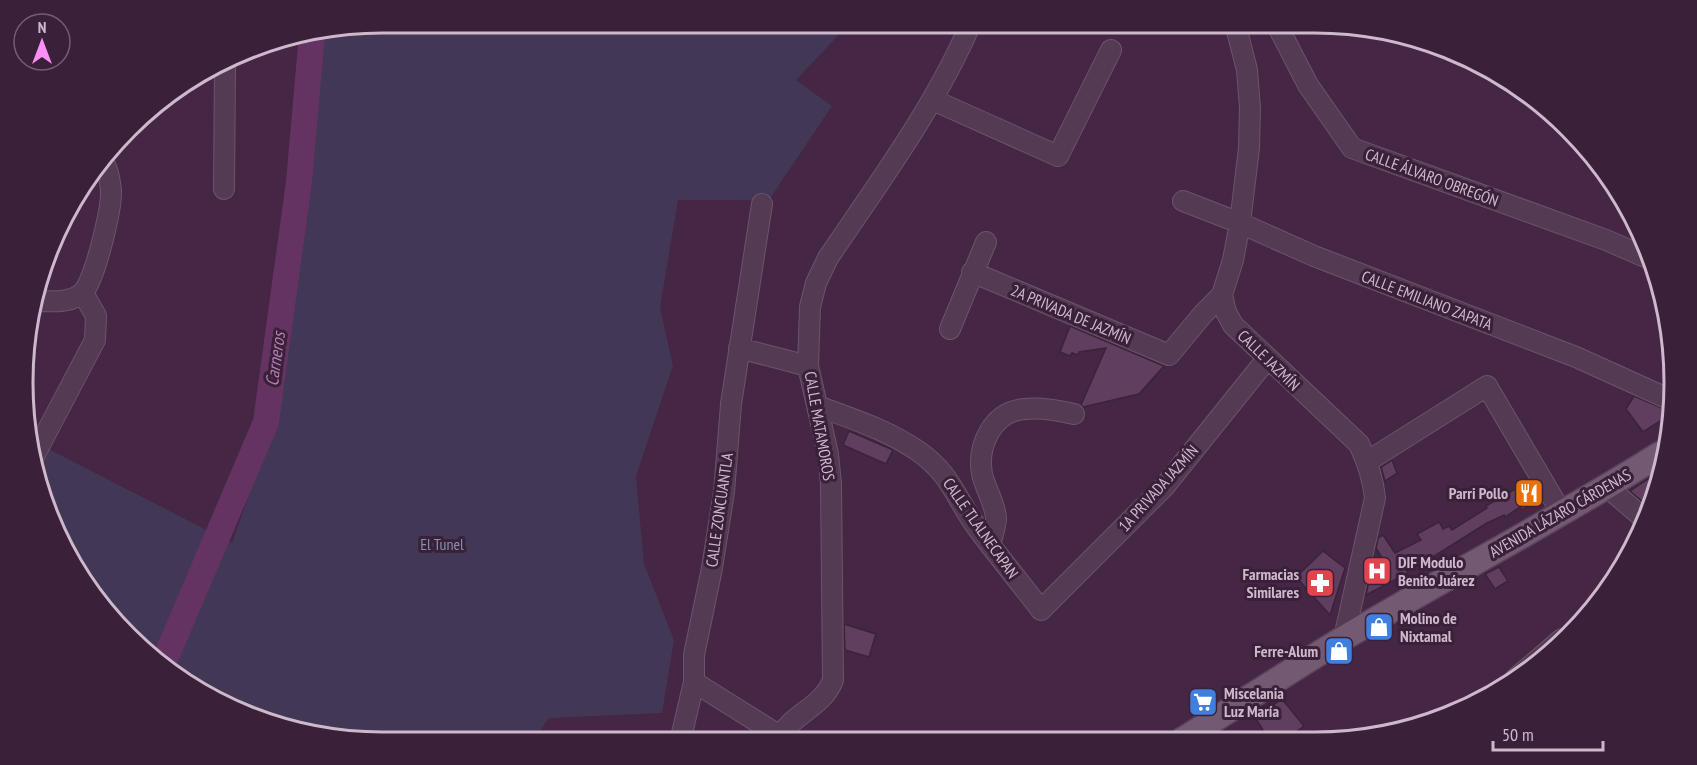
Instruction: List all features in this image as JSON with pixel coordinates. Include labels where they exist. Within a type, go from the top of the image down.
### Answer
[{"type":"main road","name":"AVENIDA LÁZARO CÁRDENAS","points":[[1195,732],[1344,638],[1656,457]]},
{"type":"street","name":"CALLE MATAMOROS","points":[[785,732],[794,720],[821,700],[829,691],[833,680],[831,484],[828,454],[808,366],[810,307],[816,283],[828,258],[933,100],[966,33]]},
{"type":"street","points":[[1222,295],[1233,260],[1240,223],[1249,148],[1250,108],[1247,70],[1238,33]]},
{"type":"street","name":"CALLE ÁLVARO OBREGÓN","points":[[1282,33],[1308,85],[1352,148],[1606,240],[1639,254]]},
{"type":"street","points":[[933,100],[1058,156],[1111,50]]},
{"type":"street","points":[[224,189],[225,71]]},
{"type":"street","points":[[43,301],[68,300],[83,293],[90,279],[108,218],[111,190],[106,169]]},
{"type":"street","name":"CALLE EMILIANO ZAPATA","points":[[1183,201],[1314,256],[1576,357],[1663,397]]},
{"type":"street","name":"CALLE ZONCUANTLA","points":[[682,732],[694,682],[694,656],[712,568],[724,492],[731,404],[762,204]]},
{"type":"street","points":[[950,329],[986,242]]},
{"type":"street","name":"2A PRIVADA DE JAZMÍN","points":[[972,272],[1169,356],[1203,314],[1222,295]]},
{"type":"street","points":[[39,446],[95,340],[96,316],[83,293]]},
{"type":"street","name":"CALLE JAZMÍN","points":[[1222,295],[1226,312],[1233,326],[1359,444],[1368,461],[1373,477],[1375,498],[1344,638]]},
{"type":"street","points":[[739,348],[808,366]]},
{"type":"street","name":"1A PRIVADA JAZMÍN","points":[[1041,610],[1164,487],[1267,359]]},
{"type":"street","points":[[1368,461],[1487,386],[1561,512]]},
{"type":"street","name":"CALLE TLALNECAPAN","points":[[818,406],[880,429],[918,451],[950,481],[975,524],[1041,610]]},
{"type":"street","points":[[990,545],[996,518],[982,474],[981,450],[988,431],[1002,417],[1021,409],[1047,408],[1074,414]]},
{"type":"street","points":[[1607,487],[1638,513]]},
{"type":"street","points":[[694,682],[769,732]]},
{"type":"green space","name":"El Tunel","points":[[382,33],[841,33],[796,80],[832,106],[769,200],[678,200],[660,308],[673,366],[636,476],[644,564],[674,640],[662,713],[549,718],[539,732],[382,732],[337,729],[292,720],[249,705],[208,685],[170,660],[135,630],[92,577],[60,516],[45,473],[39,444],[232,543],[273,427],[308,41],[337,36]]},
{"type":"building","points":[[1070,326],[1164,366],[1139,394],[1083,407],[1081,405],[1106,348],[1079,352],[1078,355],[1072,353],[1070,356],[1060,352]]},
{"type":"building","points":[[1634,396],[1663,408],[1662,420],[1643,432],[1626,409]]},
{"type":"building","points":[[849,431],[893,450],[886,464],[843,445]]},
{"type":"building","points":[[1392,460],[1397,473],[1385,481],[1381,467]]},
{"type":"building","points":[[1651,477],[1642,502],[1630,491]]},
{"type":"building","points":[[1529,481],[1540,499],[1522,510],[1520,507],[1505,517],[1504,515],[1487,523],[1436,555],[1406,570],[1408,573],[1366,595],[1373,560],[1383,559],[1376,548],[1378,538],[1383,535],[1395,553],[1421,540],[1417,534],[1439,522],[1443,529],[1449,526],[1452,530],[1487,508],[1486,506]]},
{"type":"building","name":"Farmacias Similares","points":[[1323,551],[1345,568],[1330,615],[1296,577]]},
{"type":"building","points":[[1499,567],[1508,581],[1495,589],[1485,574]]},
{"type":"building","points":[[844,624],[876,634],[869,657],[845,650]]},
{"type":"building","name":"Miscelania Luz María","points":[[1206,691],[1215,702],[1199,712],[1189,701]]},
{"type":"building","points":[[1282,699],[1304,726],[1296,732],[1264,732],[1255,717]]},
{"type":"waterway","name":"Carneros","points":[[166,657],[266,422],[299,182],[311,41]]},
{"type":"place","name":"Parri Pollo","points":[[1529,493]]},
{"type":"place","name":"DIF Modulo Benito Juárez","points":[[1377,571]]},
{"type":"place","name":"Farmacias Similares","points":[[1320,583]]},
{"type":"place","name":"Molino de Nixtamal","points":[[1379,627]]},
{"type":"place","name":"Ferre-Alum","points":[[1339,651]]},
{"type":"place","name":"Miscelania Luz María","points":[[1203,702]]}]
